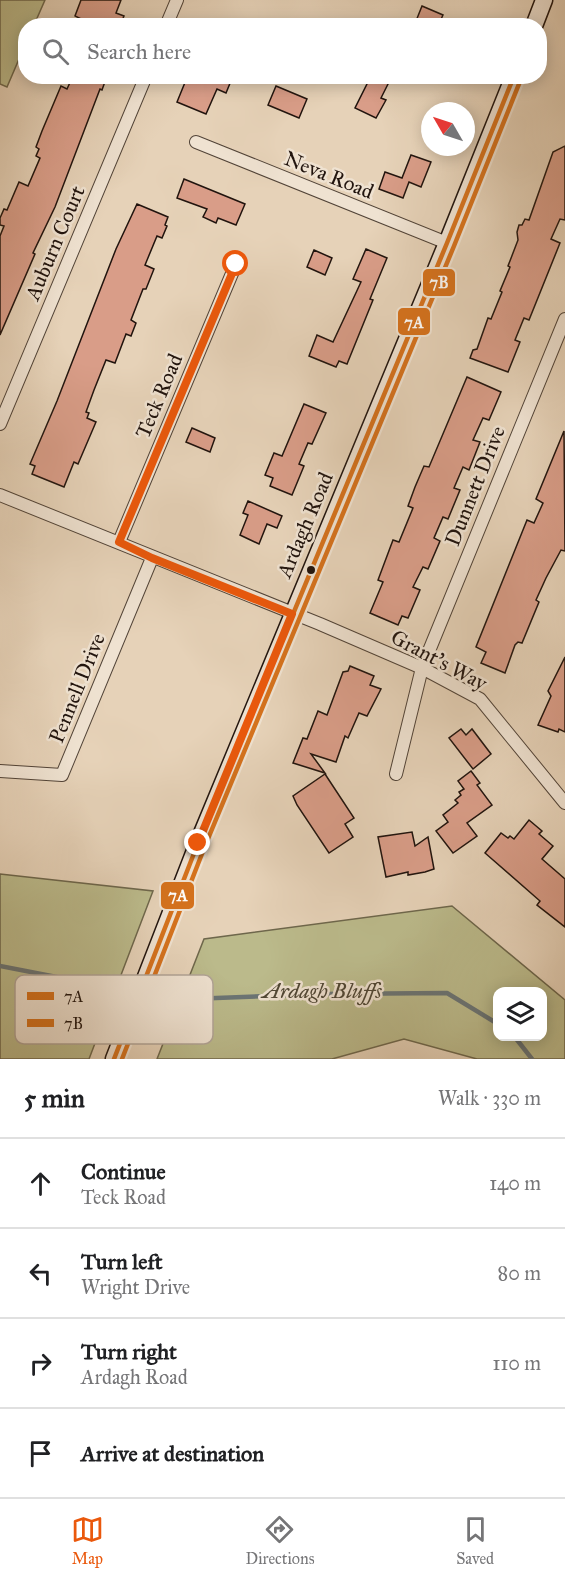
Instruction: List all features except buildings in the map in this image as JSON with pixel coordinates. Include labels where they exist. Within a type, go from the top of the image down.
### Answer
[{"type":"street","points":[[169,18],[177,0]]},
{"type":"street","points":[[537,18],[544,0]]},
{"type":"street","name":"Auburn Court","points":[[0,424],[143,84]]},
{"type":"street","name":"Ardagh Road","points":[[147,975],[198,843],[511,84]]},
{"type":"street","name":"Neva Road","points":[[196,142],[447,243]]},
{"type":"street","name":"Teck Road","points":[[119,542],[236,264]]},
{"type":"street","name":"Dunnett Drive","points":[[396,774],[422,668],[565,319]]},
{"type":"street","name":"Grant's Way","points":[[0,495],[320,624],[422,668],[480,699],[561,789],[565,803]]},
{"type":"street","name":"Pennell Drive","points":[[0,771],[62,776],[152,558]]},
{"type":"street","name":"Ardagh Road","points":[[114,1059],[120,1044]]},
{"type":"green space","points":[[0,0],[45,0],[37,18],[18,18],[18,61],[7,87],[0,84]]},
{"type":"green space","points":[[0,874],[153,891],[121,975],[15,975],[15,1044],[95,1044],[89,1059],[0,1059]]},
{"type":"green space","name":"Ardagh Bluffs","points":[[452,906],[565,1000],[565,1059],[477,1059],[404,1039],[332,1059],[157,1059],[163,1044],[213,1044],[213,975],[190,975],[204,939]]},
{"type":"waterway","points":[[0,966],[46,975]]},
{"type":"waterway","points":[[213,998],[447,993],[493,1021]]},
{"type":"waterway","points":[[518,1041],[532,1059]]},
{"type":"transit line","name":"7A","points":[[147,975],[198,843],[511,84]]},
{"type":"transit line","name":"7B","points":[[155,975],[205,846],[519,84]]},
{"type":"transit line","name":"7A","points":[[114,1059],[120,1044]]},
{"type":"transit line","name":"7B","points":[[122,1059],[128,1044]]},
{"type":"route","points":[[198,843],[292,614],[152,558],[119,542],[236,264]]}]
